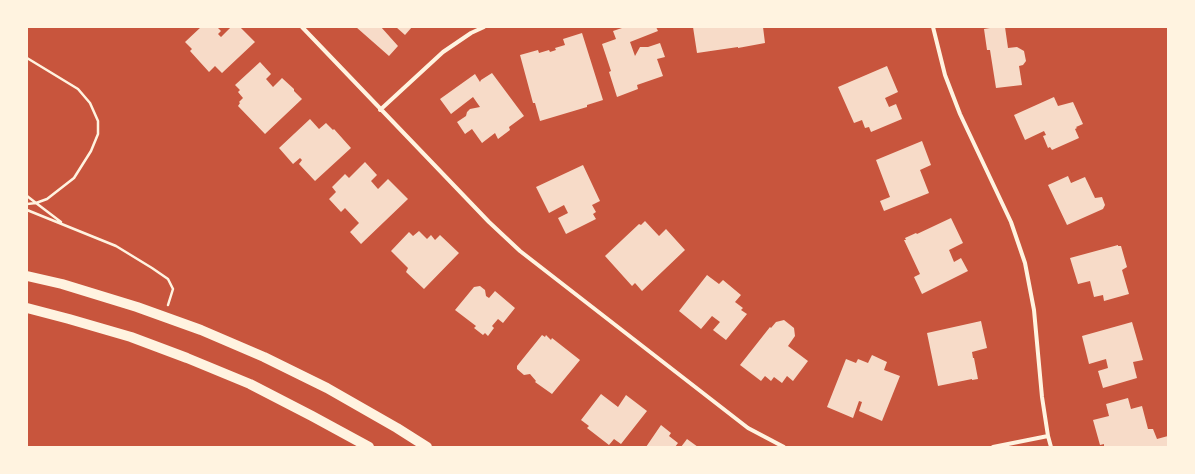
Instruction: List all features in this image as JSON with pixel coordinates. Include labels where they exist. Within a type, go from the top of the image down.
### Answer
[{"type":"main road","points":[[27,276],[62,284],[164,316],[201,330],[264,357],[327,388],[427,447]]},
{"type":"main road","points":[[27,308],[131,337],[187,358],[250,384],[369,447]]},
{"type":"street","points":[[302,27],[380,110],[489,222],[520,251],[748,428],[784,447]]},
{"type":"street","points":[[380,110],[443,52],[471,33],[484,27]]},
{"type":"street","points":[[933,27],[945,75],[960,114],[1011,222],[1025,263],[1034,310],[1042,396],[1051,447]]},
{"type":"street","points":[[993,447],[1048,436]]},
{"type":"path","points":[[27,58],[78,89],[90,103],[98,121],[98,134],[92,151],[74,178],[47,199],[36,203],[27,204]]},
{"type":"path","points":[[27,196],[64,224]]},
{"type":"path","points":[[27,210],[116,246],[168,279],[173,289],[164,316]]},
{"type":"building","points":[[201,27],[217,27],[221,31],[218,34],[221,37],[231,27],[240,27],[255,42],[222,73],[215,66],[209,72],[190,51],[192,49],[185,42]]},
{"type":"building","points":[[356,27],[381,27],[398,46],[389,56]]},
{"type":"building","points":[[396,27],[412,27],[405,35]]},
{"type":"building","points":[[625,27],[656,27],[658,31],[630,42],[635,56],[640,47],[648,47],[660,43],[665,57],[657,59],[663,76],[637,85],[638,89],[617,97],[609,72],[611,71],[602,44],[616,39],[613,31]]},
{"type":"building","points":[[693,27],[763,27],[765,43],[697,53]]},
{"type":"building","points":[[1005,27],[1008,48],[1017,47],[1024,51],[1026,61],[1023,65],[1019,66],[1022,85],[996,88],[990,50],[987,50],[984,29]]},
{"type":"building","points":[[582,33],[603,100],[587,105],[587,107],[540,121],[535,103],[533,103],[520,55],[538,50],[539,53],[549,50],[550,52],[556,50],[555,48],[565,45],[563,39]]},
{"type":"building","points":[[260,62],[271,74],[266,79],[273,87],[282,78],[302,99],[265,134],[238,106],[240,103],[239,102],[243,98],[238,92],[240,90],[235,85]]},
{"type":"building","points":[[887,66],[898,92],[885,98],[889,107],[896,104],[902,119],[871,132],[869,127],[865,128],[862,120],[854,123],[838,87]]},
{"type":"building","points":[[492,73],[524,116],[509,127],[510,130],[498,139],[495,133],[482,143],[472,129],[465,134],[457,122],[466,116],[470,109],[480,107],[473,97],[451,114],[440,99],[475,74],[480,82]]},
{"type":"building","points":[[1054,97],[1058,106],[1073,102],[1083,124],[1075,129],[1079,138],[1052,150],[1050,147],[1048,148],[1043,136],[1046,135],[1044,131],[1025,140],[1014,115]]},
{"type":"building","points":[[310,119],[319,129],[326,123],[333,130],[334,129],[351,148],[315,181],[299,164],[302,160],[300,158],[293,164],[279,148]]},
{"type":"building","points":[[922,141],[931,165],[920,170],[929,193],[884,211],[880,201],[890,197],[876,160]]},
{"type":"building","points":[[365,162],[377,175],[371,181],[378,189],[388,179],[408,199],[361,244],[350,232],[359,223],[345,208],[341,212],[329,199],[336,192],[332,187],[345,174],[349,178]]},
{"type":"building","points":[[583,165],[600,201],[592,205],[596,212],[593,214],[596,219],[566,234],[558,218],[568,213],[564,205],[549,213],[536,187]]},
{"type":"building","points":[[1068,176],[1071,183],[1085,177],[1095,198],[1102,197],[1105,205],[1103,209],[1067,225],[1048,185]]},
{"type":"building","points":[[951,218],[963,243],[949,250],[954,262],[961,258],[968,271],[922,294],[914,277],[920,274],[904,240],[906,240],[905,238]]},
{"type":"building","points":[[645,221],[659,236],[666,229],[685,250],[642,291],[635,283],[632,286],[605,256],[639,224],[641,225]]},
{"type":"building","points":[[419,231],[427,239],[431,235],[435,240],[440,235],[459,253],[424,289],[406,272],[408,268],[391,251],[409,232],[413,236]]},
{"type":"building","points":[[1118,245],[1121,246],[1127,267],[1122,270],[1129,294],[1104,301],[1103,295],[1094,297],[1090,281],[1078,284],[1070,258]]},
{"type":"building","points":[[707,275],[719,284],[723,280],[741,295],[735,302],[743,308],[741,310],[747,314],[726,340],[713,330],[720,322],[712,316],[701,329],[679,311]]},
{"type":"building","points":[[480,286],[485,290],[486,296],[489,298],[495,291],[515,308],[503,323],[498,319],[492,326],[494,328],[488,336],[485,333],[483,335],[474,328],[476,326],[455,310],[474,287]]},
{"type":"building","points":[[784,320],[794,328],[795,336],[788,346],[808,361],[793,381],[787,376],[782,383],[774,377],[771,381],[765,376],[761,381],[740,365],[770,327],[771,328],[776,322]]},
{"type":"building","points":[[981,321],[987,348],[972,352],[978,379],[938,386],[927,333]]},
{"type":"building","points":[[1132,322],[1143,360],[1133,362],[1137,378],[1103,388],[1098,371],[1108,368],[1106,359],[1089,364],[1082,336]]},
{"type":"building","points":[[542,335],[545,337],[546,335],[551,340],[552,338],[580,360],[552,394],[535,382],[536,381],[530,374],[524,375],[517,369],[517,366]]},
{"type":"building","points":[[872,355],[887,362],[884,370],[900,376],[882,421],[859,411],[862,402],[859,401],[853,418],[827,407],[846,359],[856,363],[858,359],[868,363]]},
{"type":"building","points":[[601,394],[618,407],[626,395],[647,411],[621,444],[614,439],[609,445],[587,428],[589,426],[581,420]]},
{"type":"building","points":[[1128,398],[1131,409],[1142,406],[1148,429],[1153,429],[1157,439],[1168,436],[1168,447],[1104,447],[1104,444],[1100,445],[1093,420],[1109,416],[1106,404]]},
{"type":"building","points":[[661,425],[671,433],[669,436],[678,443],[675,447],[646,447]]},
{"type":"building","points":[[687,439],[698,447],[681,447]]}]
